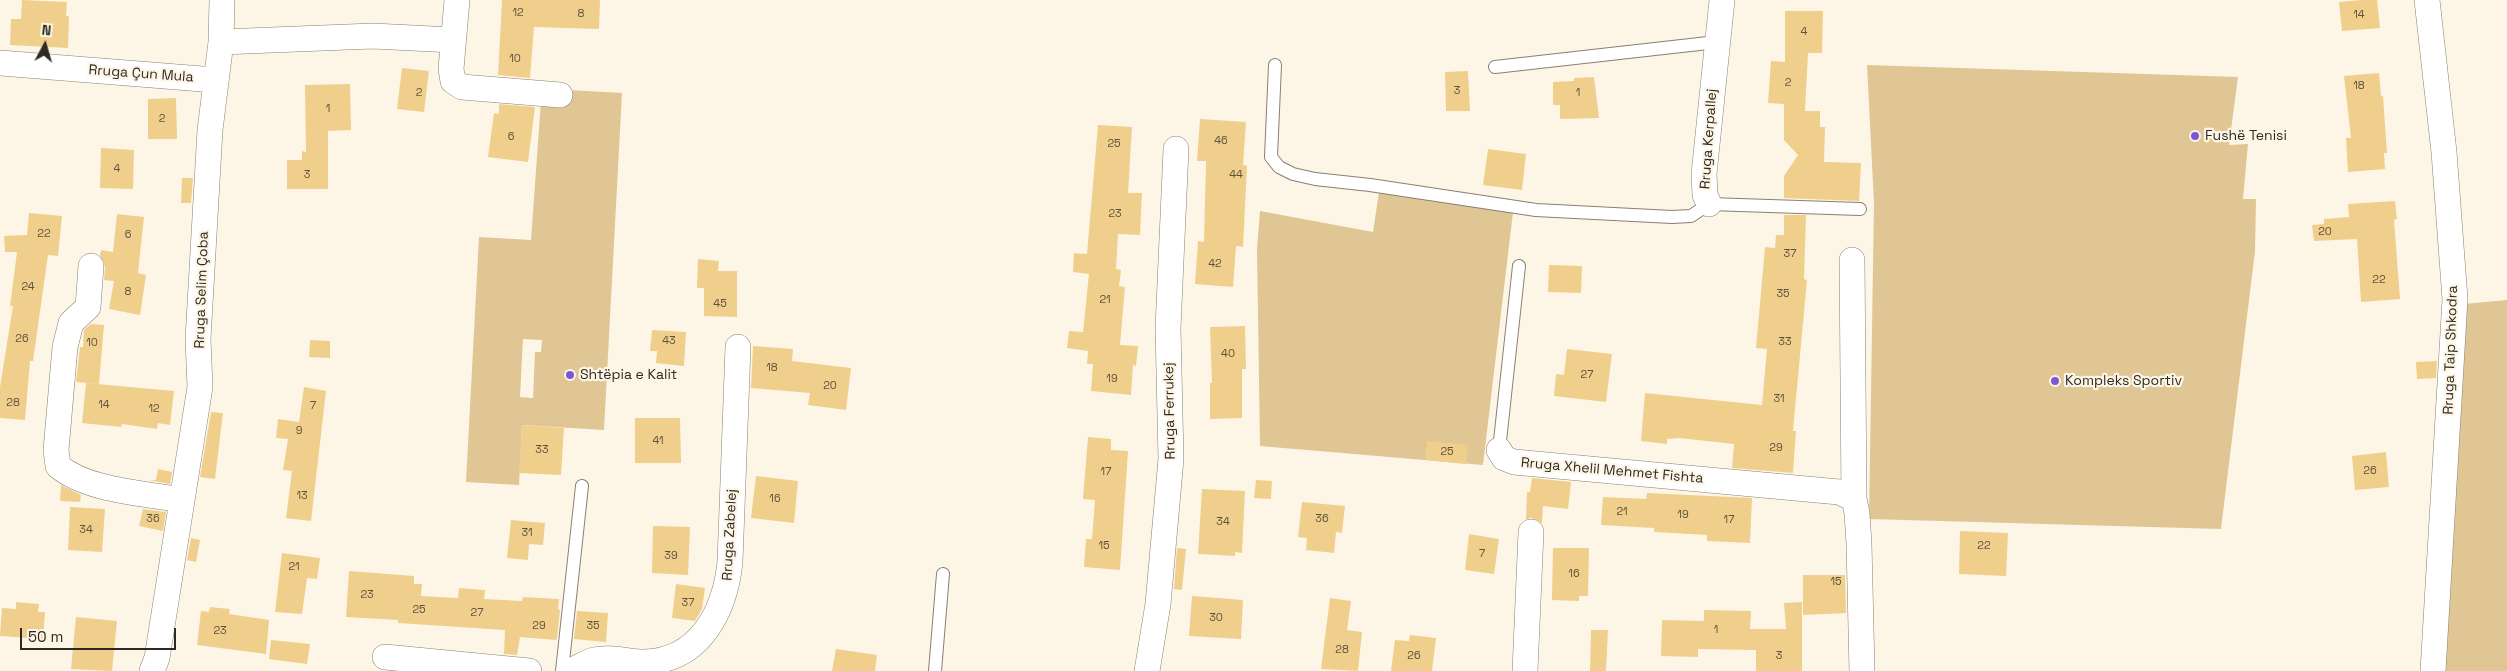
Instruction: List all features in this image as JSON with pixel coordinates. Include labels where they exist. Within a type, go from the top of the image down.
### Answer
[{"type":"street","points":[[215,80],[221,42],[222,0]]},
{"type":"street","points":[[457,0],[451,69],[453,81],[462,87],[560,94]]},
{"type":"street","name":"Rruga Kerpallej","points":[[1709,204],[1705,195],[1704,174],[1722,0]]},
{"type":"street","name":"Rruga Taip Shkodra","points":[[2427,0],[2444,152],[2455,299],[2433,671]]},
{"type":"street","points":[[221,42],[373,36],[453,40]]},
{"type":"street","name":"Rruga Çun Mula","points":[[0,63],[215,80]]},
{"type":"street","name":"Rruga Selim Çoba","points":[[152,671],[156,658],[200,387],[198,339],[215,80]]},
{"type":"street","name":"Rruga Ferrukej","points":[[1147,671],[1158,604],[1171,459],[1168,328],[1176,149]]},
{"type":"street","points":[[1852,260],[1854,499],[1859,544],[1862,671]]},
{"type":"street","points":[[91,266],[88,307],[71,323],[65,347],[56,450],[58,466],[70,476],[90,483],[182,500]]},
{"type":"street","name":"Rruga Zabelej","points":[[570,671],[594,660],[646,662],[672,656],[700,640],[716,616],[728,584],[730,562],[738,347]]},
{"type":"street","name":"Rruga Xhelil Mehmet Fishta","points":[[1499,450],[1504,458],[1514,462],[1839,492],[1854,499]]},
{"type":"street","points":[[1525,671],[1532,532]]},
{"type":"street","points":[[385,657],[530,671]]},
{"type":"lane","points":[[1495,66],[1717,42]]},
{"type":"lane","points":[[1275,65],[1271,157],[1279,167],[1293,174],[1315,179],[1370,185],[1536,210],[1672,217],[1691,216],[1709,204]]},
{"type":"lane","name":"Rruga Kerpallej","points":[[1709,204],[1860,209]]},
{"type":"lane","name":"Rruga Xhelil Mehmet Fishta","points":[[1499,450],[1519,266]]},
{"type":"lane","points":[[562,671],[582,486]]},
{"type":"lane","points":[[935,671],[943,574]]},
{"type":"shaded area","name":"Kompleks Sportiv","points":[[1867,65],[2238,77],[2229,145],[2248,144],[2243,199],[2256,199],[2255,251],[2221,529],[1869,519],[1874,203]]},
{"type":"shaded area","points":[[569,90],[622,93],[604,430],[522,425],[519,485],[466,482],[479,237],[531,240],[541,101]],"holes":[[[523,339],[542,340],[541,352],[535,352],[533,398],[520,397]]]},
{"type":"shaded area","points":[[1379,192],[1513,212],[1483,465],[1260,446],[1257,249],[1260,211],[1373,232]]},
{"type":"shaded area","points":[[2507,300],[2507,671],[2439,671],[2464,304]]},
{"type":"building","points":[[22,0],[67,2],[66,16],[69,16],[68,48],[10,45],[11,19],[21,19]]},
{"type":"building","points":[[502,0],[600,0],[599,29],[534,27],[530,78],[498,75]]},
{"type":"building","points":[[2377,0],[2380,28],[2342,31],[2339,2]]},
{"type":"building","points":[[1785,11],[1823,11],[1822,53],[1808,53],[1805,111],[1820,111],[1820,127],[1825,127],[1824,162],[1861,163],[1859,201],[1784,198],[1784,176],[1798,155],[1784,140],[1784,104],[1768,103],[1771,61],[1785,62]]},
{"type":"building","points":[[402,68],[429,71],[424,112],[397,109]]},
{"type":"building","points":[[1468,71],[1470,111],[1446,111],[1445,72]]},
{"type":"building","points":[[2379,73],[2381,96],[2383,96],[2387,153],[2384,153],[2385,169],[2348,172],[2346,138],[2351,138],[2344,76]]},
{"type":"building","points":[[1594,77],[1599,118],[1560,119],[1560,105],[1553,105],[1553,82],[1574,81],[1574,78]]},
{"type":"building","points":[[350,84],[351,130],[328,131],[328,189],[287,189],[287,160],[302,160],[302,151],[306,152],[305,85]]},
{"type":"building","points":[[176,98],[177,139],[148,139],[148,99]]},
{"type":"building","points":[[499,104],[535,107],[528,162],[488,157],[494,113],[499,114]]},
{"type":"building","points":[[1200,119],[1246,122],[1243,165],[1247,166],[1243,247],[1236,246],[1233,287],[1195,284],[1198,241],[1204,242],[1206,161],[1197,161]]},
{"type":"building","points":[[1098,125],[1132,127],[1128,193],[1142,193],[1140,235],[1118,234],[1116,269],[1121,270],[1119,286],[1125,287],[1120,345],[1138,346],[1136,366],[1133,365],[1131,395],[1091,391],[1093,364],[1087,364],[1088,351],[1067,348],[1069,331],[1083,332],[1089,274],[1073,272],[1074,253],[1087,254]]},
{"type":"building","points":[[101,148],[134,150],[133,189],[100,188]]},
{"type":"building","points":[[1488,149],[1526,154],[1522,190],[1483,185]]},
{"type":"building","points":[[182,178],[193,178],[191,203],[181,203]]},
{"type":"building","points":[[2395,201],[2397,219],[2394,220],[2400,299],[2361,302],[2357,239],[2314,241],[2312,225],[2324,224],[2324,219],[2349,217],[2348,204]]},
{"type":"building","points":[[29,213],[62,216],[58,256],[48,255],[33,361],[30,361],[25,420],[0,418],[0,387],[13,306],[10,306],[17,252],[5,252],[4,236],[27,235]]},
{"type":"building","points":[[117,214],[144,217],[138,273],[146,275],[140,315],[109,309],[114,281],[104,280],[105,267],[100,255],[101,250],[113,252]]},
{"type":"building","points":[[1784,215],[1806,215],[1804,279],[1807,280],[1793,431],[1796,431],[1793,473],[1732,468],[1734,444],[1679,438],[1667,439],[1667,444],[1641,441],[1645,393],[1762,405],[1767,349],[1756,348],[1765,247],[1775,248],[1776,235],[1784,235]]},
{"type":"building","points":[[698,259],[719,261],[718,271],[737,271],[737,317],[704,316],[704,288],[697,288]]},
{"type":"building","points":[[1549,265],[1582,266],[1581,293],[1548,292]]},
{"type":"building","points":[[91,324],[104,325],[99,384],[76,382],[80,347],[83,347],[84,330]]},
{"type":"building","points":[[1245,326],[1246,369],[1242,369],[1242,418],[1210,419],[1210,383],[1212,383],[1210,327]]},
{"type":"building","points":[[652,330],[686,332],[684,366],[656,363],[657,351],[650,351]]},
{"type":"building","points":[[310,340],[330,341],[330,358],[309,357]]},
{"type":"building","points":[[753,346],[793,349],[792,361],[851,368],[846,410],[808,405],[810,393],[751,388]]},
{"type":"building","points":[[1567,349],[1612,354],[1606,402],[1554,396],[1556,374],[1564,375]]},
{"type":"building","points":[[2437,361],[2436,378],[2417,379],[2416,362]]},
{"type":"building","points":[[86,383],[174,391],[170,425],[158,423],[157,429],[122,424],[121,427],[82,423]]},
{"type":"building","points":[[304,387],[326,391],[311,521],[286,518],[292,471],[283,470],[288,439],[276,438],[278,419],[299,422]]},
{"type":"building","points":[[211,412],[223,413],[215,479],[200,477]]},
{"type":"building","points":[[635,418],[680,418],[681,463],[635,463]]},
{"type":"building","points":[[522,425],[564,428],[561,475],[519,473]]},
{"type":"building","points":[[1088,437],[1111,439],[1111,450],[1128,451],[1120,570],[1084,567],[1086,539],[1092,539],[1095,500],[1083,499]]},
{"type":"building","points":[[1427,441],[1468,445],[1466,464],[1425,460]]},
{"type":"building","points":[[2386,452],[2389,487],[2355,490],[2352,456]]},
{"type":"building","points":[[158,469],[172,472],[170,484],[149,480],[156,480]]},
{"type":"building","points":[[756,476],[798,481],[794,523],[751,518]]},
{"type":"building","points":[[1532,478],[1571,482],[1568,509],[1543,506],[1542,523],[1532,518],[1526,519],[1527,492],[1530,492]]},
{"type":"building","points":[[1256,480],[1272,481],[1271,499],[1254,498]]},
{"type":"building","points":[[61,485],[81,495],[80,502],[60,501]]},
{"type":"building","points":[[1202,489],[1245,491],[1242,553],[1235,552],[1235,556],[1198,554]]},
{"type":"building","points":[[1647,493],[1752,498],[1750,543],[1707,541],[1707,535],[1654,532],[1654,528],[1601,525],[1603,497],[1646,499]]},
{"type":"building","points":[[1302,502],[1345,506],[1342,533],[1336,532],[1334,553],[1306,550],[1307,538],[1298,537]]},
{"type":"building","points":[[70,507],[105,509],[102,552],[68,550]]},
{"type":"building","points":[[143,509],[166,512],[163,531],[139,526]]},
{"type":"building","points":[[511,520],[545,523],[543,545],[529,544],[528,560],[507,558]]},
{"type":"building","points":[[653,526],[690,527],[688,575],[652,573]]},
{"type":"building","points":[[1960,531],[2008,533],[2006,576],[1959,574]]},
{"type":"building","points":[[1469,534],[1499,539],[1494,574],[1465,570]]},
{"type":"building","points":[[191,538],[200,540],[196,562],[187,560]]},
{"type":"building","points":[[1177,548],[1186,549],[1182,590],[1174,589]]},
{"type":"building","points":[[1553,548],[1589,548],[1588,596],[1579,596],[1579,601],[1552,600]]},
{"type":"building","points":[[282,553],[320,558],[317,579],[307,578],[302,614],[275,612]]},
{"type":"building","points":[[349,571],[414,576],[414,584],[422,584],[421,596],[458,598],[459,588],[485,590],[484,599],[522,601],[523,597],[559,599],[558,609],[560,610],[557,638],[556,640],[520,637],[517,655],[504,654],[505,630],[398,623],[398,620],[346,617]]},
{"type":"building","points":[[1803,575],[1845,575],[1846,613],[1803,615]]},
{"type":"building","points":[[676,584],[705,588],[702,609],[695,621],[672,618]]},
{"type":"building","points":[[1192,596],[1243,600],[1241,639],[1189,636]]},
{"type":"building","points":[[1330,598],[1351,601],[1347,630],[1362,632],[1358,671],[1321,669]]},
{"type":"building","points":[[16,602],[39,604],[38,612],[45,612],[43,639],[0,636],[2,608],[16,609]]},
{"type":"building","points":[[1802,602],[1802,671],[1756,671],[1756,650],[1698,649],[1698,657],[1661,656],[1662,620],[1704,621],[1704,610],[1751,611],[1750,629],[1786,629],[1784,603]]},
{"type":"building","points":[[210,607],[230,609],[229,614],[269,620],[266,654],[197,645],[201,611],[209,612]]},
{"type":"building","points":[[577,611],[608,613],[606,642],[574,639]]},
{"type":"building","points":[[76,617],[117,621],[112,671],[71,669]]},
{"type":"building","points":[[1591,630],[1608,630],[1606,671],[1590,671]]},
{"type":"building","points":[[1410,635],[1436,638],[1432,671],[1391,671],[1395,640],[1409,641]]},
{"type":"building","points":[[271,640],[310,644],[307,664],[269,659]]},
{"type":"building","points":[[836,649],[877,655],[875,671],[832,671]]},
{"type":"place","name":"Fushë Tenisi","points":[[2195,136]]},
{"type":"place","name":"Shtëpia e Kalit","points":[[570,375]]},
{"type":"place","name":"Kompleks Sportiv","points":[[2055,381]]}]
